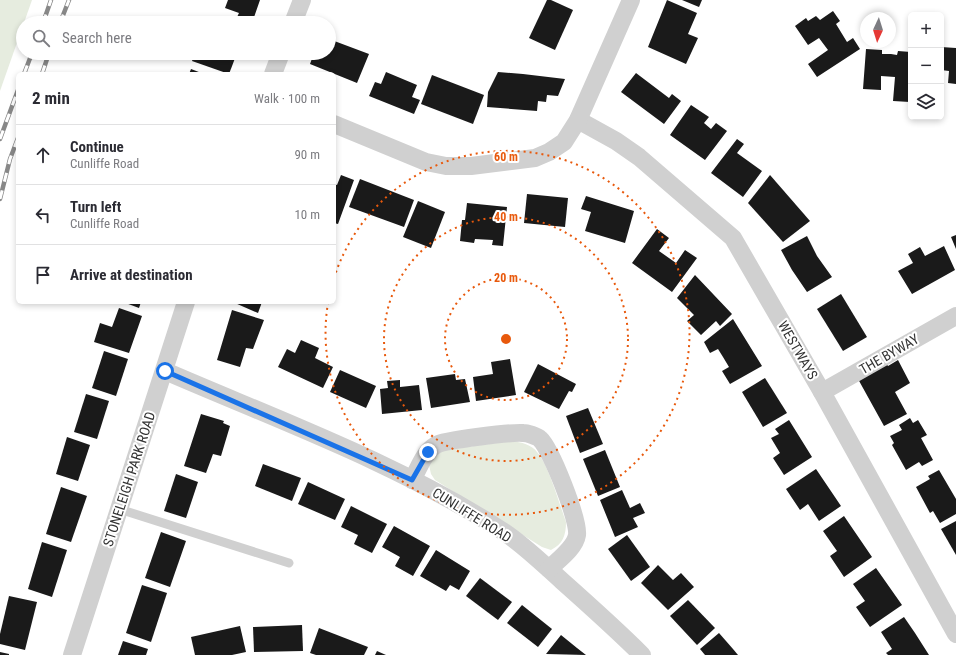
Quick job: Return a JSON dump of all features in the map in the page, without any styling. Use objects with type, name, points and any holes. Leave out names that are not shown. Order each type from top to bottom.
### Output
[{"type":"street","points":[[296,16],[302,0]]},
{"type":"street","points":[[336,125],[426,162],[446,166],[471,166],[535,158],[549,152],[564,142],[578,120],[631,0]]},
{"type":"street","name":"WESTWAYS","points":[[578,120],[616,141],[633,153],[733,238],[822,392],[956,634]]},
{"type":"street","name":"STONELEIGH PARK ROAD","points":[[72,655],[185,304]]},
{"type":"street","name":"THE BYWAY","points":[[822,392],[956,316]]},
{"type":"street","name":"CUNLIFFE ROAD","points":[[165,371],[412,480],[503,531],[549,569],[642,655]]},
{"type":"street","points":[[412,480],[428,452],[436,445],[452,440],[523,433],[540,438],[548,450],[569,500],[576,524],[577,535],[572,546],[549,569]]},
{"type":"lane","points":[[119,509],[289,563]]},
{"type":"shaded area","points":[[0,0],[32,0],[26,16],[16,16],[16,46],[0,91]]},
{"type":"shaded area","points":[[512,441],[526,444],[535,450],[546,466],[553,485],[566,522],[566,527],[563,539],[555,548],[551,550],[542,547],[435,480],[431,474],[429,465],[433,458],[444,450]]},
{"type":"building","points":[[228,0],[260,0],[254,16],[238,16],[239,13],[225,8]]},
{"type":"building","points":[[547,0],[551,0],[573,10],[555,50],[529,38]]},
{"type":"building","points":[[667,0],[697,13],[688,34],[698,38],[686,64],[648,47]]},
{"type":"building","points":[[682,0],[702,0],[699,7]]},
{"type":"building","points":[[833,11],[840,21],[836,24],[847,42],[853,38],[860,49],[817,77],[808,64],[828,50],[819,38],[808,45],[795,26],[806,18],[808,21],[816,16],[820,20]]},
{"type":"building","points":[[336,42],[369,54],[357,83],[336,75],[336,72],[330,72],[310,64],[311,60],[336,60]]},
{"type":"building","points":[[944,47],[956,48],[956,84],[948,83],[949,71],[944,70]]},
{"type":"building","points":[[866,49],[882,50],[882,54],[897,55],[898,51],[908,52],[908,102],[893,101],[895,77],[881,76],[881,90],[863,89]]},
{"type":"building","points":[[234,60],[230,72],[223,72],[192,61]]},
{"type":"building","points":[[191,69],[199,72],[190,72]]},
{"type":"building","points":[[386,72],[417,85],[412,97],[420,100],[414,114],[369,96],[375,82],[381,84]]},
{"type":"building","points":[[498,72],[565,79],[558,96],[547,95],[546,102],[538,101],[537,111],[487,107],[488,92]]},
{"type":"building","points":[[636,73],[669,98],[672,94],[681,101],[664,124],[621,92]]},
{"type":"building","points":[[432,75],[484,95],[473,124],[421,104]]},
{"type":"building","points":[[691,105],[709,117],[704,123],[711,129],[716,123],[727,131],[705,160],[670,135]]},
{"type":"building","points":[[737,139],[744,144],[737,153],[762,171],[743,197],[711,173]]},
{"type":"building","points":[[341,175],[354,180],[338,224],[336,224],[337,185]]},
{"type":"building","points":[[770,175],[810,221],[783,242],[748,203]]},
{"type":"building","points":[[360,179],[414,200],[404,227],[349,207]]},
{"type":"building","points":[[527,194],[568,198],[565,227],[524,223]]},
{"type":"building","points":[[586,196],[634,211],[625,243],[585,231],[591,212],[581,209]]},
{"type":"building","points":[[418,201],[445,212],[431,248],[403,237]]},
{"type":"building","points":[[467,203],[507,207],[503,246],[492,245],[493,240],[475,239],[474,243],[460,241],[462,220],[465,220]]},
{"type":"building","points":[[657,229],[669,238],[659,251],[676,263],[685,250],[697,258],[672,292],[632,263]]},
{"type":"building","points":[[956,235],[956,249],[951,237]]},
{"type":"building","points":[[807,236],[817,256],[832,277],[807,292],[781,250]]},
{"type":"building","points":[[944,246],[955,270],[912,294],[898,271],[913,263],[908,254],[920,247],[925,256]]},
{"type":"building","points":[[695,275],[732,314],[720,326],[716,321],[701,335],[687,321],[694,315],[677,298]]},
{"type":"building","points":[[841,294],[867,337],[843,351],[817,309]]},
{"type":"building","points":[[128,304],[140,304],[139,308]]},
{"type":"building","points":[[237,304],[261,304],[258,313]]},
{"type":"building","points":[[119,308],[142,316],[129,353],[94,342],[100,323],[112,327]]},
{"type":"building","points":[[232,310],[264,320],[253,349],[246,348],[240,367],[217,360]]},
{"type":"building","points":[[733,319],[762,366],[730,384],[722,371],[729,367],[723,357],[718,349],[710,353],[704,342]]},
{"type":"building","points":[[301,340],[319,348],[315,358],[333,367],[323,388],[278,367],[287,349],[295,353]]},
{"type":"building","points":[[104,351],[128,359],[116,396],[92,388]]},
{"type":"building","points":[[510,359],[516,395],[476,401],[473,377],[493,374],[491,362]]},
{"type":"building","points":[[898,360],[910,383],[895,392],[907,414],[884,426],[858,379],[886,363],[888,366]]},
{"type":"building","points":[[538,364],[576,384],[572,392],[569,391],[559,409],[524,392]]},
{"type":"building","points":[[340,370],[376,386],[366,408],[330,392]]},
{"type":"building","points":[[455,374],[456,380],[465,379],[470,402],[431,408],[426,378]]},
{"type":"building","points":[[765,378],[787,413],[763,427],[742,392]]},
{"type":"building","points":[[400,380],[400,387],[419,385],[422,410],[382,414],[380,389],[388,388],[387,381]]},
{"type":"building","points":[[86,394],[109,401],[97,439],[74,432]]},
{"type":"building","points":[[588,408],[603,444],[580,453],[566,416]]},
{"type":"building","points":[[201,414],[224,421],[223,423],[230,426],[221,456],[213,454],[206,473],[184,466]]},
{"type":"building","points":[[910,418],[913,423],[918,420],[927,435],[921,438],[933,460],[922,466],[919,462],[906,470],[892,445],[894,443],[890,436],[902,430],[899,425]]},
{"type":"building","points":[[789,420],[812,457],[784,475],[773,458],[780,453],[771,438],[779,434],[775,429]]},
{"type":"building","points":[[67,437],[90,445],[78,481],[56,474]]},
{"type":"building","points":[[605,450],[620,487],[598,496],[583,459]]},
{"type":"building","points":[[263,464],[301,478],[292,501],[255,486]]},
{"type":"building","points":[[816,469],[841,506],[819,521],[808,504],[800,510],[786,489]]},
{"type":"building","points":[[939,470],[956,499],[956,514],[940,523],[933,511],[930,513],[916,487],[930,479],[928,476]]},
{"type":"building","points":[[176,474],[198,482],[186,518],[164,511]]},
{"type":"building","points":[[308,482],[345,499],[335,520],[298,504]]},
{"type":"building","points":[[61,487],[87,496],[71,542],[46,534]]},
{"type":"building","points":[[622,490],[630,508],[640,503],[645,513],[633,518],[638,527],[615,537],[600,500]]},
{"type":"building","points":[[351,506],[387,524],[372,553],[354,544],[358,535],[341,527]]},
{"type":"building","points":[[844,516],[872,557],[844,577],[830,556],[837,551],[823,531]]},
{"type":"building","points":[[956,521],[956,555],[941,529]]},
{"type":"building","points":[[394,526],[430,546],[413,576],[395,566],[400,557],[382,547]]},
{"type":"building","points":[[161,532],[186,541],[170,587],[145,578]]},
{"type":"building","points":[[627,535],[650,567],[631,581],[608,549]]},
{"type":"building","points":[[42,542],[67,550],[52,597],[28,589]]},
{"type":"building","points":[[436,550],[470,571],[459,590],[450,585],[446,591],[420,576]]},
{"type":"building","points":[[658,565],[673,580],[681,573],[694,587],[668,610],[641,583]]},
{"type":"building","points":[[876,568],[902,605],[870,627],[856,607],[865,601],[853,584]]},
{"type":"building","points":[[480,578],[512,602],[498,620],[466,596]]},
{"type":"building","points":[[142,585],[167,593],[151,642],[126,633]]},
{"type":"building","points":[[9,596],[37,602],[25,650],[0,644],[0,634]]},
{"type":"building","points":[[688,600],[715,628],[697,645],[670,616]]},
{"type":"building","points":[[522,605],[552,629],[538,647],[507,623]]},
{"type":"building","points":[[904,617],[929,655],[888,655],[886,653],[892,649],[881,632]]},
{"type":"building","points":[[302,625],[303,651],[254,652],[253,627]]},
{"type":"building","points":[[240,626],[246,652],[232,655],[195,655],[191,637]]},
{"type":"building","points":[[319,628],[368,647],[364,655],[316,655],[310,653]]},
{"type":"building","points":[[719,633],[738,655],[705,655],[700,649]]},
{"type":"building","points":[[561,635],[577,648],[586,655],[546,654]]},
{"type":"building","points":[[123,641],[148,649],[146,655],[118,655]]},
{"type":"building","points":[[377,651],[386,655],[375,655]]},
{"type":"building","points":[[0,652],[9,654],[9,655],[0,655]]},
{"type":"railway","points":[[45,16],[51,0]]},
{"type":"railway","points":[[63,16],[69,0]]},
{"type":"railway","points":[[25,72],[29,60]]},
{"type":"railway","points":[[43,72],[47,60]]},
{"type":"railway","points":[[0,139],[16,95]]},
{"type":"railway","points":[[0,199],[10,159],[16,143]]},
{"type":"route","points":[[165,371],[350,450],[412,480],[428,452]]}]
